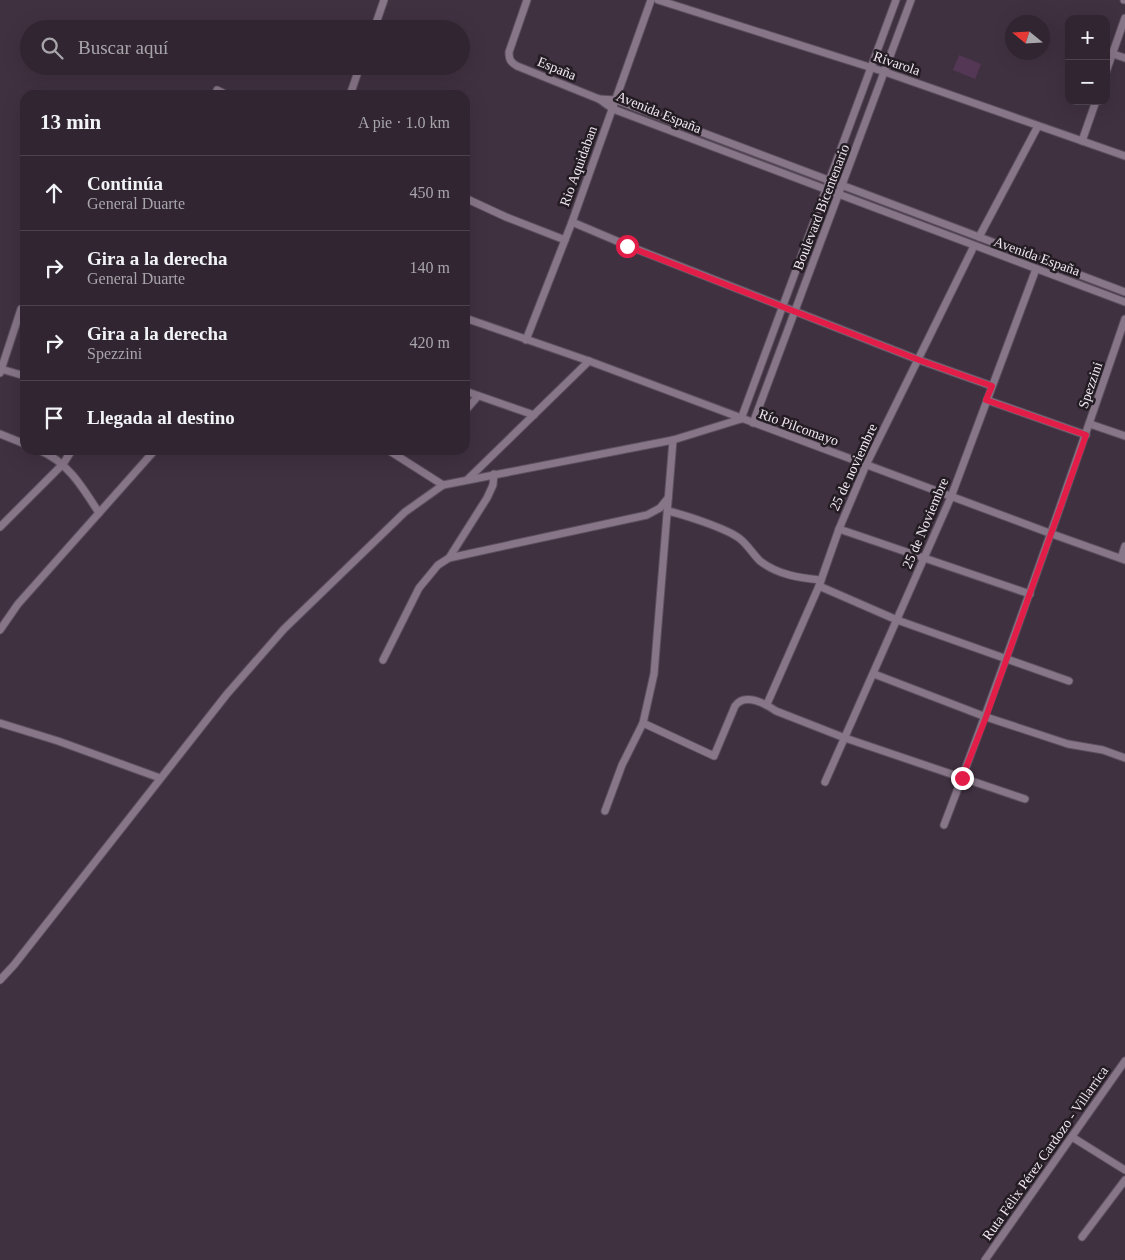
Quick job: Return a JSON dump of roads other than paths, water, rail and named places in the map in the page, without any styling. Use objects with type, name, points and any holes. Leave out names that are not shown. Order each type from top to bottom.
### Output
[{"type":"street","points":[[377,20],[384,0]]},
{"type":"street","name":"España","points":[[527,0],[509,58],[511,63],[598,99]]},
{"type":"street","name":"Rio Aquidaban","points":[[526,340],[572,222],[651,0]]},
{"type":"street","name":"Rivarola","points":[[658,0],[885,72],[1125,156]]},
{"type":"street","name":"Boulevard Bicentenario","points":[[741,419],[896,0]]},
{"type":"street","name":"Boulevard Bicentenario","points":[[753,423],[911,0]]},
{"type":"street","points":[[1110,62],[1125,18]]},
{"type":"street","points":[[1113,54],[1125,58]]},
{"type":"street","points":[[352,90],[357,75]]},
{"type":"street","name":"Avenida España","points":[[598,99],[616,100],[1125,292]]},
{"type":"street","name":"Avenida España","points":[[598,99],[612,109],[1125,302]]},
{"type":"street","points":[[1082,141],[1095,105]]},
{"type":"street","points":[[978,237],[1038,126]]},
{"type":"street","points":[[470,200],[506,218],[565,240]]},
{"type":"street","points":[[572,222],[627,246],[919,360],[992,386]]},
{"type":"street","name":"25 de noviembre","points":[[767,704],[820,583],[839,529],[866,466],[974,246]]},
{"type":"street","name":"25 de Noviembre","points":[[825,782],[951,497],[1036,269]]},
{"type":"street","points":[[20,312],[1,371],[20,375]]},
{"type":"street","name":"Río Pilcomayo","points":[[470,320],[589,361],[866,466],[1123,559]]},
{"type":"street","name":"Spezzini","points":[[944,825],[986,717],[1052,534],[1125,320]]},
{"type":"street","points":[[468,480],[589,361]]},
{"type":"street","points":[[470,393],[534,415]]},
{"type":"street","points":[[470,405],[478,396]]},
{"type":"street","points":[[986,400],[1086,435]]},
{"type":"street","points":[[0,980],[14,965],[227,694],[284,629],[404,512],[443,485],[673,440],[741,419]]},
{"type":"street","points":[[1090,424],[1125,436]]},
{"type":"street","points":[[0,434],[20,442]]},
{"type":"street","points":[[605,811],[622,765],[643,722],[654,674],[673,440]]},
{"type":"street","points":[[48,455],[63,464],[80,483],[99,513]]},
{"type":"street","points":[[0,527],[63,464],[69,455]]},
{"type":"street","points":[[0,630],[18,604],[151,455]]},
{"type":"street","points":[[396,455],[443,485]]},
{"type":"street","points":[[449,558],[487,498],[493,485],[494,474]]},
{"type":"street","points":[[383,660],[419,588],[438,565],[449,558],[647,515],[660,508],[668,498]]},
{"type":"street","points":[[668,511],[707,523],[739,538],[760,560],[771,568],[793,577],[820,583],[897,620],[1069,681]]},
{"type":"street","points":[[839,529],[1030,594]]},
{"type":"street","points":[[1123,559],[1125,546]]},
{"type":"street","points":[[874,674],[986,717],[1068,744],[1103,750],[1125,758]]},
{"type":"street","points":[[643,722],[714,756],[729,719],[738,703],[752,700],[767,704],[776,711],[845,738],[1025,799]]},
{"type":"street","points":[[0,723],[58,741],[160,778]]},
{"type":"street","name":"Ruta Félix Pérez Cardozo - Villarrica","points":[[985,1260],[1125,1061]]},
{"type":"street","points":[[1072,1137],[1125,1170]]},
{"type":"street","points":[[1082,1237],[1125,1180]]}]
